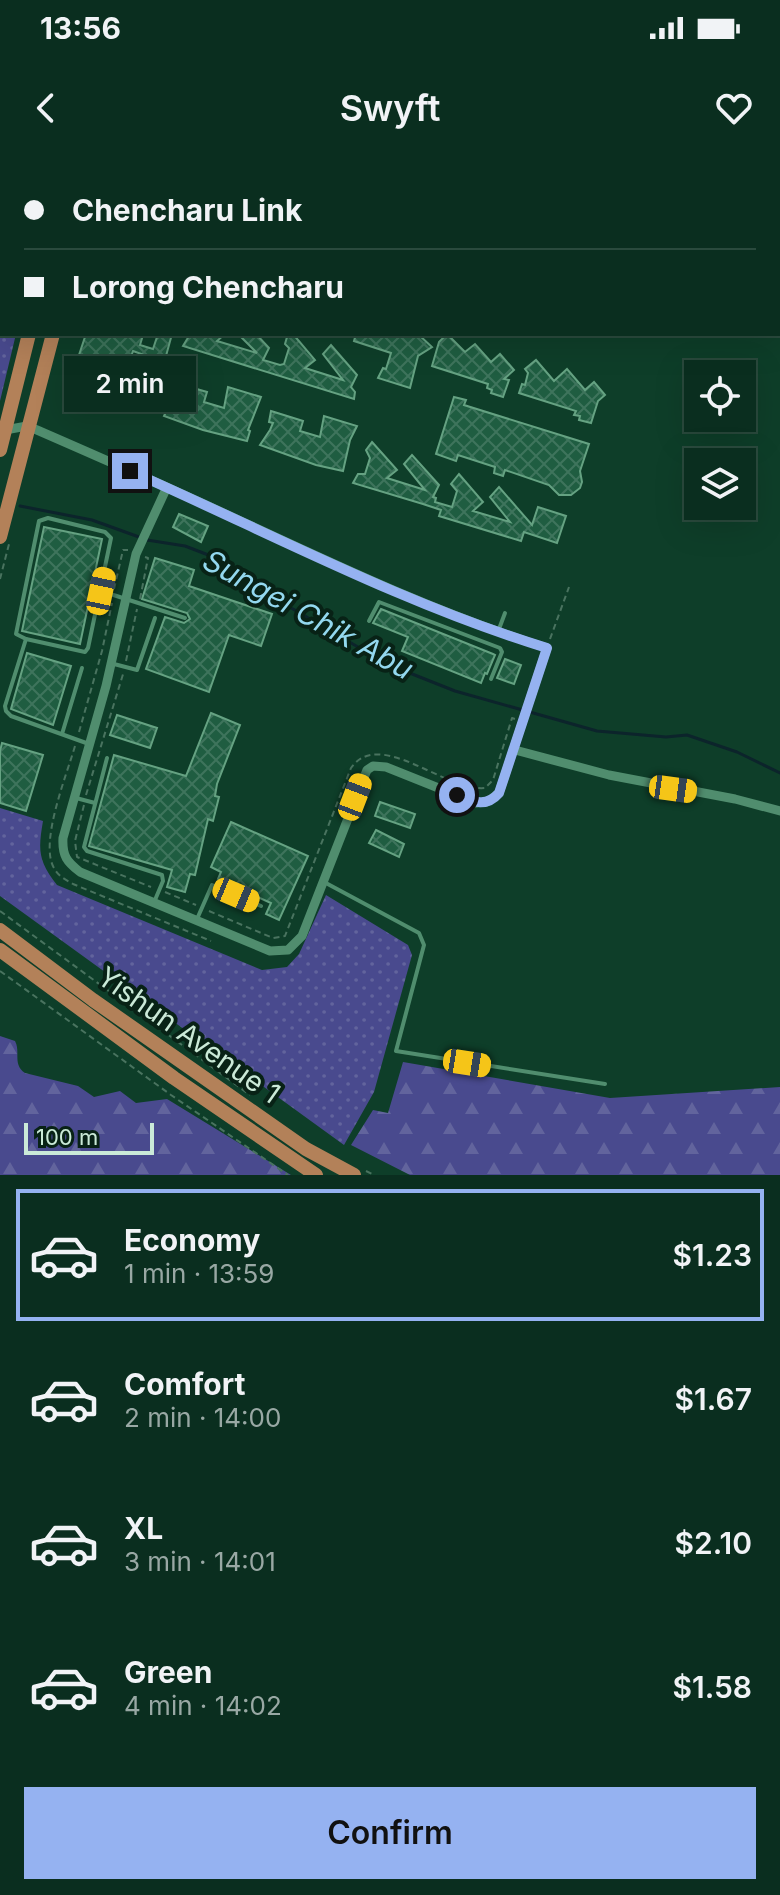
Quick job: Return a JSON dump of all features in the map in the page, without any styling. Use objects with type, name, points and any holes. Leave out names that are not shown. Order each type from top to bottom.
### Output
[{"type":"main road","points":[[0,450],[28,336]]},
{"type":"main road","points":[[0,537],[52,336]]},
{"type":"main road","name":"Yishun Avenue 1","points":[[0,930],[93,1000],[306,1149],[358,1172]]},
{"type":"main road","name":"Yishun Avenue 1","points":[[0,950],[163,1070],[316,1175]]},
{"type":"street","points":[[5,430],[27,426],[167,487],[338,566],[493,630],[547,648],[531,698],[520,719],[515,750],[494,799],[482,803],[386,767],[373,766],[367,770],[302,936],[288,950],[270,951],[80,872],[64,856],[63,838],[111,663],[137,551],[167,487]]},
{"type":"street","points":[[515,750],[609,775],[735,799],[780,811]]},
{"type":"lane","points":[[48,518],[110,535],[111,543],[87,651],[26,639],[17,636],[16,632],[41,519],[48,518]]},
{"type":"lane","points":[[101,591],[185,618]]},
{"type":"lane","points":[[369,621],[379,602],[502,649],[491,679]]},
{"type":"lane","points":[[483,642],[505,613]]},
{"type":"lane","points":[[111,663],[137,670],[155,618]]},
{"type":"lane","points":[[26,639],[6,711],[11,716],[90,744]]},
{"type":"lane","points":[[62,734],[82,668]]},
{"type":"lane","points":[[107,758],[86,849],[162,875],[154,903]]},
{"type":"lane","points":[[74,797],[95,804]]},
{"type":"lane","points":[[322,881],[422,937],[424,945],[396,1051],[605,1084]]},
{"type":"lane","points":[[197,919],[212,885],[261,906]]},
{"type":"path","points":[[137,551],[148,558],[122,679],[75,841],[77,857],[273,938],[280,938],[288,932],[351,768],[357,760],[364,755],[382,752],[439,776],[474,788],[485,788],[493,780],[512,718],[520,719]]},
{"type":"path","points":[[547,648],[569,587]]},
{"type":"path","points":[[0,911],[256,1099]]},
{"type":"path","points":[[0,971],[288,1175]]},
{"type":"path","points":[[358,1172],[374,1175]]},
{"type":"green space","points":[[0,336],[16,336],[0,401]]},
{"type":"green space","points":[[0,808],[43,821],[41,855],[57,885],[262,970],[287,967],[299,954],[326,895],[408,945],[412,955],[374,1092],[344,1145],[0,896]]},
{"type":"green space","points":[[0,1036],[15,1041],[19,1066],[25,1073],[78,1086],[94,1097],[120,1091],[136,1103],[167,1099],[291,1175],[0,1175]]},
{"type":"green space","points":[[403,1062],[610,1098],[780,1087],[780,1175],[410,1175],[351,1145],[373,1110],[388,1113]]},
{"type":"building","points":[[85,336],[143,336],[140,345],[153,349],[157,336],[171,336],[152,407],[89,387],[74,370]],"holes":[[[133,351],[147,356],[140,379],[125,374]]]},
{"type":"building","points":[[189,336],[223,336],[217,341],[257,353],[242,338],[258,336],[269,348],[263,360],[280,365],[284,364],[289,348],[285,344],[286,336],[295,336],[315,360],[305,368],[343,380],[323,354],[331,345],[357,375],[351,387],[355,392],[354,399],[183,346]]},
{"type":"building","points":[[355,336],[420,336],[432,347],[418,356],[410,388],[378,378],[383,368],[386,369],[391,353],[354,341]]},
{"type":"building","points":[[449,336],[465,352],[475,344],[491,362],[500,354],[514,370],[504,379],[509,380],[503,397],[491,393],[488,384],[432,366],[439,342]]},
{"type":"building","points":[[536,360],[554,381],[567,369],[585,390],[594,382],[605,395],[598,401],[591,423],[579,420],[580,416],[574,415],[576,411],[519,393],[528,373],[525,369]]},
{"type":"building","points":[[176,383],[207,392],[204,402],[224,408],[228,387],[261,397],[247,441],[164,416],[169,406],[172,407],[177,393],[173,392]]},
{"type":"building","points":[[454,397],[466,400],[464,405],[589,444],[580,471],[580,488],[571,495],[559,495],[549,485],[505,470],[503,476],[494,473],[495,467],[458,455],[456,461],[436,454]]},
{"type":"building","points":[[271,411],[303,421],[300,431],[320,437],[324,416],[357,426],[350,440],[343,471],[260,445],[273,423],[269,422]]},
{"type":"building","points":[[372,442],[397,470],[387,478],[425,490],[404,464],[412,455],[439,485],[433,497],[436,498],[435,502],[452,507],[457,491],[451,484],[459,474],[483,502],[473,511],[510,522],[490,497],[499,487],[532,525],[538,507],[566,516],[557,543],[524,532],[521,541],[439,516],[441,510],[353,483],[358,474],[365,474],[370,458],[366,450]]},
{"type":"building","points":[[179,514],[208,526],[201,542],[173,527]]},
{"type":"building","points":[[44,527],[102,539],[80,644],[22,631]]},
{"type":"building","points":[[155,558],[194,570],[189,586],[272,614],[261,646],[229,635],[209,692],[146,669],[165,617],[184,623],[190,619],[187,613],[142,599]]},
{"type":"building","points":[[381,609],[495,655],[481,683],[402,651],[408,637],[373,623]]},
{"type":"building","points":[[27,653],[71,666],[53,725],[11,709]]},
{"type":"building","points":[[505,659],[521,665],[514,684],[497,678]]},
{"type":"building","points":[[211,713],[240,725],[217,784],[215,796],[219,797],[213,821],[208,819],[195,875],[190,874],[185,892],[167,887],[172,870],[89,846],[114,755],[186,776]]},
{"type":"building","points":[[117,715],[157,728],[150,748],[110,735]]},
{"type":"building","points":[[2,743],[43,755],[26,811],[0,803]]},
{"type":"building","points":[[380,802],[415,814],[410,828],[375,816]]},
{"type":"building","points":[[231,822],[308,856],[279,920],[266,914],[271,903],[218,879],[221,872],[211,867]]},
{"type":"building","points":[[376,830],[404,844],[399,857],[369,843]]},
{"type":"waterway","name":"Sungei Chik Abu","points":[[20,506],[92,520],[139,537]]},
{"type":"waterway","name":"Sungei Chik Abu","points":[[147,540],[185,546],[211,556],[259,593],[293,609],[387,664],[455,691],[597,731],[666,737],[687,735],[737,752],[780,773]]},
{"type":"route","points":[[130,471],[338,566],[489,628],[547,648],[499,793],[494,799],[482,803],[457,795]]}]
